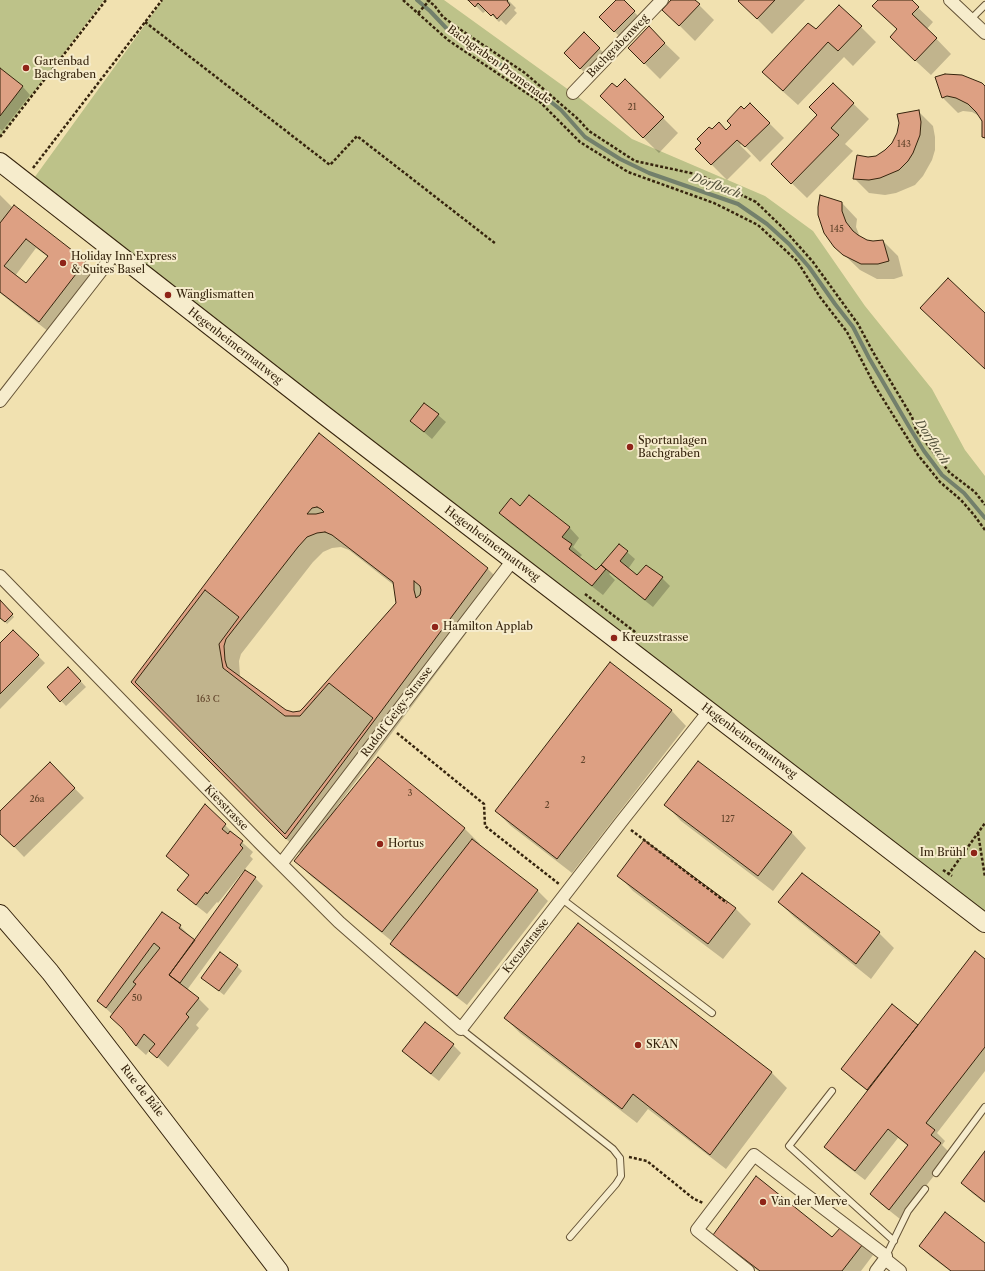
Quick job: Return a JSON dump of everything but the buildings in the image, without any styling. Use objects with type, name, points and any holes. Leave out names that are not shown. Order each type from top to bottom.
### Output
[{"type":"street","name":"Bachgrabenweg","points":[[573,93],[662,0]]},
{"type":"street","points":[[950,0],[985,33]]},
{"type":"street","name":"Hegenheimermattweg","points":[[0,162],[324,415],[985,923]]},
{"type":"street","points":[[0,401],[115,253]]},
{"type":"street","name":"Rudolf Geigy-Strasse","points":[[281,864],[513,560]]},
{"type":"street","name":"Kiesstrasse","points":[[0,576],[339,922],[461,1029]]},
{"type":"street","name":"Kreuzstrasse","points":[[461,1029],[709,710]]},
{"type":"street","name":"Rue de Bâle","points":[[0,914],[50,972],[279,1271]]},
{"type":"street","points":[[748,1271],[696,1230],[754,1155],[886,1258],[900,1271]]},
{"type":"street","points":[[876,1271],[886,1258]]},
{"type":"lane","points":[[971,19],[985,5]]},
{"type":"lane","points":[[565,895],[712,1013]]},
{"type":"lane","points":[[461,1029],[613,1149],[618,1156],[621,1176],[616,1184],[570,1237]]},
{"type":"lane","points":[[832,1091],[789,1146],[894,1241]]},
{"type":"lane","points":[[936,1173],[985,1107]]},
{"type":"lane","points":[[886,1258],[908,1211],[924,1189]]},
{"type":"path","points":[[0,137],[106,0]]},
{"type":"path","points":[[23,181],[162,0]]},
{"type":"path","name":"Bachgraben Promenade","points":[[403,0],[448,40],[540,102],[580,142],[628,172],[714,203],[758,225],[797,261],[820,297],[847,332],[875,386],[918,455],[940,482],[961,500],[985,530]]},
{"type":"path","points":[[418,13],[428,1]]},
{"type":"path","name":"Bachgraben Promenade","points":[[428,1],[458,28],[525,73],[578,119],[589,131],[635,161],[700,175],[756,202],[782,227],[813,262],[858,324],[912,417],[916,430],[950,473],[975,492],[985,505]]},
{"type":"path","points":[[145,22],[330,165],[357,136],[496,244]]},
{"type":"path","points":[[387,725],[484,804],[485,826],[565,895]]},
{"type":"path","points":[[621,822],[727,903]]},
{"type":"path","points":[[939,887],[985,823]]},
{"type":"path","points":[[978,833],[985,877]]},
{"type":"path","points":[[618,1156],[647,1161],[694,1199],[704,1203],[717,1203]]},
{"type":"green space","name":"Gartenbad Bachgraben","points":[[0,0],[104,0],[0,137]]},
{"type":"green space","name":"Sportanlagen Bachgraben","points":[[163,0],[444,0],[573,93],[632,139],[765,196],[813,231],[865,306],[932,389],[965,450],[985,476],[985,923],[29,185]]},
{"type":"waterway","name":"Dorfbach","points":[[417,0],[448,30],[531,86],[561,110],[585,137],[620,159],[649,173],[738,204],[767,224],[789,244],[809,267],[853,327],[869,358],[924,451],[942,475],[964,493],[985,518]]},
{"type":"place","name":"Gartenbad Bachgraben","points":[[26,68]]},
{"type":"place","name":"Holiday Inn Express & Suites Basel","points":[[63,263]]},
{"type":"place","name":"Wänglismatten","points":[[168,295]]},
{"type":"place","name":"Sportanlagen Bachgraben","points":[[630,447]]},
{"type":"place","name":"Hamilton Applab","points":[[435,627]]},
{"type":"place","name":"Kreuzstrasse","points":[[614,638]]},
{"type":"place","name":"Hortus","points":[[380,844]]},
{"type":"place","name":"Im Brühl","points":[[974,853]]},
{"type":"place","name":"SKAN","points":[[638,1045]]},
{"type":"place","name":"Van der Merve","points":[[763,1202]]}]
